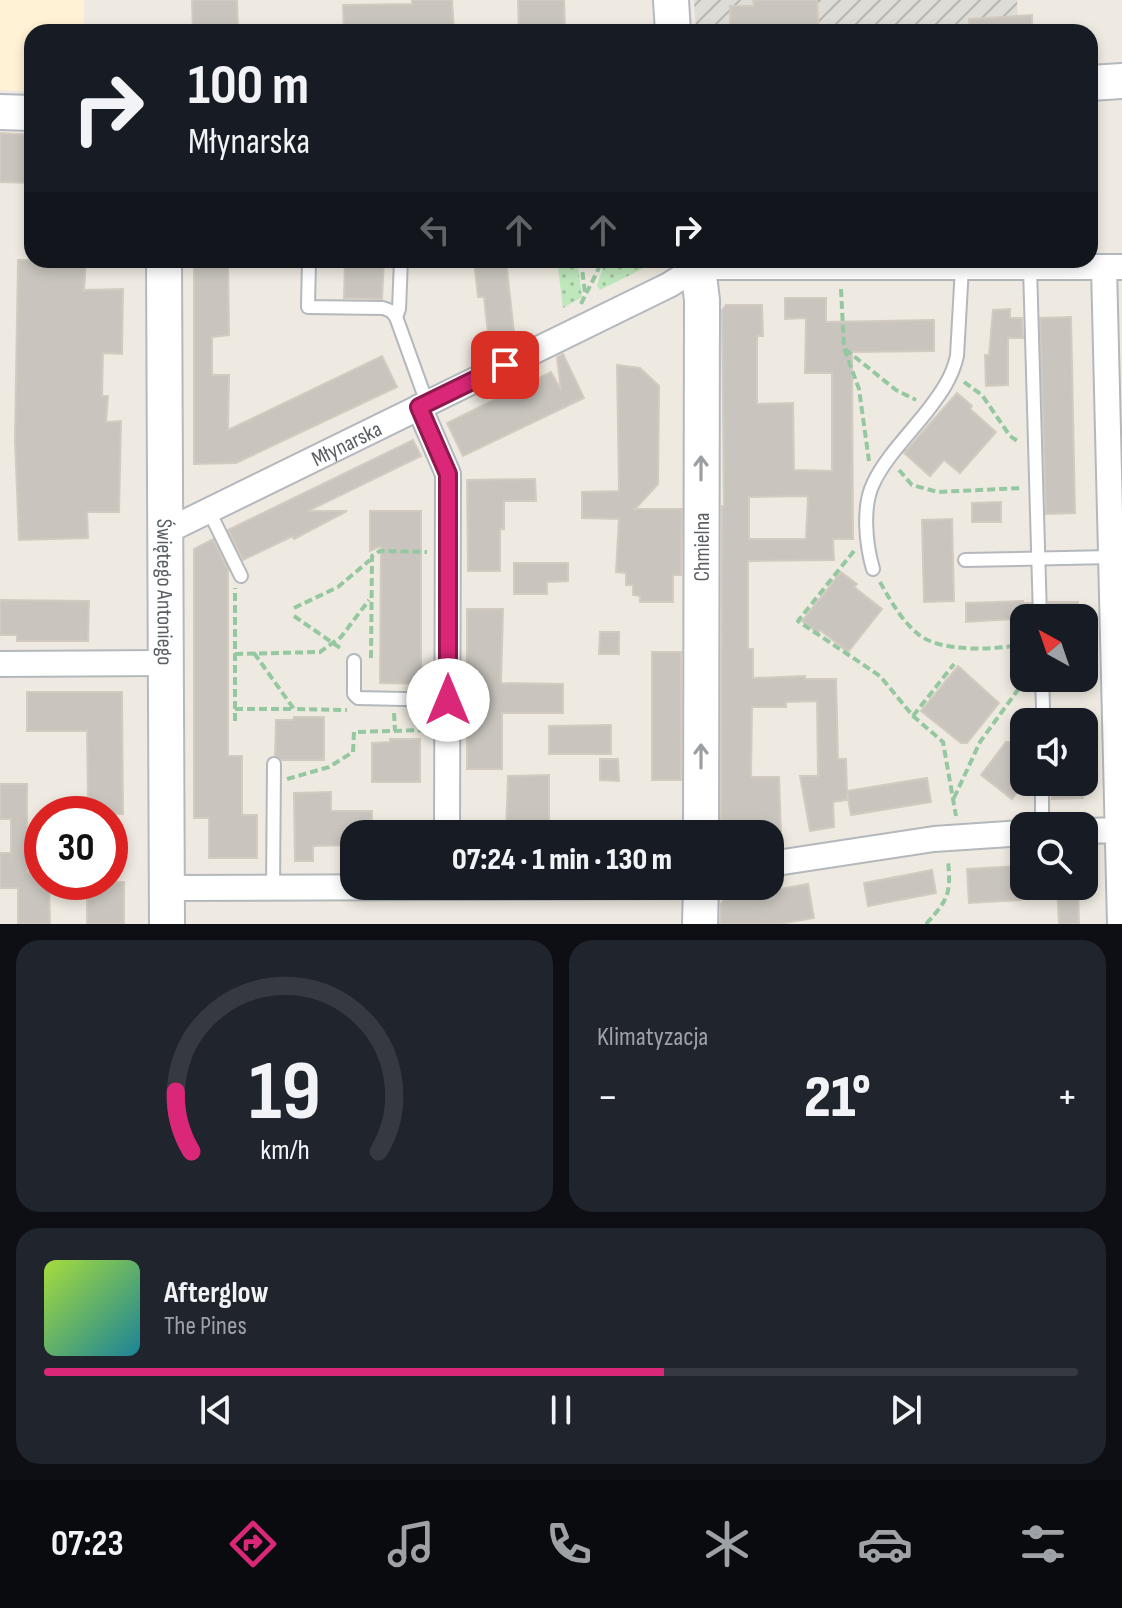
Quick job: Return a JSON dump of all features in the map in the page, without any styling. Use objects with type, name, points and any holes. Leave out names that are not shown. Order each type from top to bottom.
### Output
[{"type":"street","points":[[671,0],[672,24]]},
{"type":"street","points":[[1098,82],[1122,81]]},
{"type":"street","points":[[0,112],[24,113]]},
{"type":"street","points":[[1113,267],[1115,461],[1111,557],[1120,924]]},
{"type":"street","name":"Świętego Antoniego","points":[[164,268],[167,924]]},
{"type":"street","name":"Młynarska","points":[[165,532],[669,285],[691,268]]},
{"type":"street","name":"Chmielna","points":[[698,268],[702,300],[701,820]]},
{"type":"street","points":[[423,405],[448,474],[447,820]]},
{"type":"street","points":[[0,664],[166,663]]},
{"type":"street","points":[[1098,831],[1120,830]]},
{"type":"street","points":[[784,862],[952,832],[1010,833]]},
{"type":"street","points":[[166,888],[340,888]]},
{"type":"street","points":[[700,924],[701,900]]},
{"type":"lane","points":[[309,268],[308,307],[383,308],[391,311],[396,317],[423,405]]},
{"type":"lane","points":[[396,317],[401,268]]},
{"type":"lane","points":[[873,569],[869,557],[868,496],[889,460],[952,373],[957,356],[962,268]]},
{"type":"lane","points":[[1030,268],[1040,604]]},
{"type":"lane","points":[[209,511],[238,570]]},
{"type":"lane","points":[[965,560],[1111,557]]},
{"type":"lane","points":[[350,656],[354,694],[358,698],[448,700]]},
{"type":"lane","points":[[1042,692],[1043,707]]},
{"type":"lane","points":[[273,888],[274,764]]},
{"type":"path","points":[[582,268],[584,300]]},
{"type":"path","points":[[585,293],[594,284],[599,268]]},
{"type":"path","points":[[840,268],[844,348],[859,389],[872,486]]},
{"type":"path","points":[[844,348],[896,390],[930,407]]},
{"type":"path","points":[[952,373],[982,395],[1010,436],[1035,449]]},
{"type":"path","points":[[889,460],[912,485],[923,490],[1036,487]]},
{"type":"path","points":[[868,534],[798,621],[880,676],[913,716],[943,742],[953,801],[950,886],[942,907],[926,924]]},
{"type":"path","points":[[294,608],[338,587],[380,551],[433,552]]},
{"type":"path","points":[[370,560],[370,699]]},
{"type":"path","points":[[873,569],[891,601],[919,635],[959,647],[1010,647]]},
{"type":"path","points":[[235,721],[238,570]]},
{"type":"path","points":[[235,654],[320,652],[334,643],[370,598]]},
{"type":"path","points":[[294,616],[350,656]]},
{"type":"path","points":[[254,653],[294,709]]},
{"type":"path","points":[[913,716],[954,664]]},
{"type":"path","points":[[953,801],[980,742],[1017,692]]},
{"type":"path","points":[[235,709],[351,710]]},
{"type":"path","points":[[395,731],[394,711],[406,711]]},
{"type":"path","points":[[273,782],[329,767],[353,752],[354,732],[427,729]]},
{"type":"shaded area","points":[[0,0],[84,0],[84,24],[24,24],[24,92],[0,90]]},
{"type":"shaded area","points":[[694,0],[1017,0],[1018,24],[696,24]]},
{"type":"green space","points":[[558,268],[578,268],[582,297],[563,308]]},
{"type":"green space","points":[[603,268],[644,268],[600,290],[597,286]]},
{"type":"building","points":[[192,0],[237,0],[238,24],[193,24]]},
{"type":"building","points":[[412,0],[452,0],[454,24],[344,24],[343,5],[412,4]]},
{"type":"building","points":[[518,0],[564,0],[565,24],[519,24]]},
{"type":"building","points":[[753,0],[817,0],[818,24],[730,24],[730,6],[754,6]]},
{"type":"building","points":[[1032,15],[1032,24],[969,24],[969,19]]},
{"type":"building","points":[[0,133],[24,134],[24,183],[0,182]]},
{"type":"building","points":[[18,260],[24,260],[24,268],[85,268],[84,290],[123,289],[122,354],[103,353],[102,396],[108,396],[106,422],[121,421],[119,512],[87,512],[88,538],[19,540],[15,440]]},
{"type":"building","points":[[194,268],[228,268],[229,335],[212,337],[212,375],[229,375],[228,430],[382,356],[397,387],[236,463],[194,464]]},
{"type":"building","points":[[345,268],[384,268],[382,299],[344,298]]},
{"type":"building","points":[[475,268],[507,268],[514,332],[489,343],[484,297],[478,297]]},
{"type":"building","points":[[785,298],[826,298],[826,322],[934,320],[934,351],[852,352],[853,539],[833,539],[834,560],[748,561],[748,649],[753,649],[753,678],[805,676],[805,679],[836,679],[838,759],[846,759],[847,791],[927,778],[931,802],[851,815],[847,793],[847,800],[833,802],[834,827],[810,831],[800,776],[818,776],[817,701],[786,702],[786,707],[752,707],[751,777],[779,777],[781,820],[721,820],[722,310],[726,305],[762,305],[763,336],[757,336],[757,404],[793,403],[794,470],[832,471],[832,373],[805,373],[806,318],[785,319]],"holes":[[[808,496],[806,539],[749,539],[749,497]]]},
{"type":"building","points":[[1010,309],[1010,318],[1022,318],[1023,338],[1008,338],[1008,385],[986,386],[985,355],[989,355],[993,310]]},
{"type":"building","points":[[1071,317],[1075,513],[1046,514],[1040,318]]},
{"type":"building","points":[[563,354],[584,398],[463,456],[447,423],[551,372],[561,390],[557,357]]},
{"type":"building","points":[[617,365],[640,368],[659,386],[658,484],[635,509],[682,509],[681,575],[673,575],[673,602],[640,602],[640,596],[633,595],[633,585],[626,585],[626,573],[616,572],[619,519],[582,518],[582,492],[619,491]]},
{"type":"building","points":[[957,393],[996,432],[960,473],[944,460],[930,476],[904,453]]},
{"type":"building","points":[[413,440],[421,456],[308,511],[347,511],[294,539],[293,536],[243,560],[228,530]]},
{"type":"building","points":[[535,479],[536,501],[504,501],[500,571],[468,571],[467,480]]},
{"type":"building","points":[[1001,502],[1001,522],[972,522],[972,503]]},
{"type":"building","points":[[370,511],[421,511],[421,684],[380,683],[381,546],[370,551]]},
{"type":"building","points":[[952,519],[954,601],[924,602],[922,520]]},
{"type":"building","points":[[213,539],[228,569],[228,756],[242,756],[242,815],[257,815],[257,858],[209,858],[209,818],[194,818],[194,549]]},
{"type":"building","points":[[514,563],[568,563],[568,581],[547,582],[547,594],[514,594]]},
{"type":"building","points":[[841,572],[857,584],[854,587],[882,609],[848,652],[820,630],[818,633],[802,621]]},
{"type":"building","points":[[0,600],[89,601],[88,641],[17,641],[17,635],[0,635]]},
{"type":"building","points":[[1023,601],[1031,604],[1010,604],[1010,619],[966,622],[966,603]]},
{"type":"building","points":[[1049,602],[1078,602],[1078,604]]},
{"type":"building","points":[[467,609],[503,609],[501,683],[563,684],[563,713],[502,713],[502,769],[467,769]]},
{"type":"building","points":[[600,632],[619,632],[619,654],[599,654]]},
{"type":"building","points":[[652,652],[681,652],[681,780],[652,780]]},
{"type":"building","points":[[958,666],[999,703],[967,743],[961,743],[921,711]]},
{"type":"building","points":[[27,692],[122,692],[123,796],[88,796],[87,731],[27,731]]},
{"type":"building","points":[[294,717],[324,717],[324,760],[282,760],[275,755],[276,720],[293,720]]},
{"type":"building","points":[[611,725],[611,754],[549,754],[549,726]]},
{"type":"building","points":[[390,739],[420,739],[420,782],[372,782],[372,743],[390,742]]},
{"type":"building","points":[[1006,742],[1010,742],[1010,796],[1014,796],[1012,799],[981,775]]},
{"type":"building","points":[[600,759],[618,759],[619,781],[600,780]]},
{"type":"building","points":[[549,775],[549,820],[506,820],[508,776]]},
{"type":"building","points":[[0,784],[27,784],[27,796],[24,796],[24,900],[49,900],[50,924],[18,924],[18,888],[0,888],[0,853],[11,853],[11,819],[0,819]]},
{"type":"building","points":[[331,792],[331,811],[372,811],[372,820],[340,820],[340,845],[313,846],[313,861],[295,861],[294,793]]},
{"type":"building","points":[[1052,796],[1083,796],[1083,798],[1052,799]]},
{"type":"building","points":[[1010,867],[1010,900],[1021,900],[969,903],[967,869]]},
{"type":"building","points":[[932,870],[936,893],[868,906],[864,883]]},
{"type":"building","points":[[808,884],[814,918],[780,924],[720,924],[723,900],[784,900],[784,888]]},
{"type":"building","points":[[87,900],[124,900],[124,924],[87,924]]},
{"type":"building","points":[[1058,900],[1078,900],[1079,924],[1059,924]]},
{"type":"route","points":[[448,700],[448,474],[419,407],[505,365]]}]
